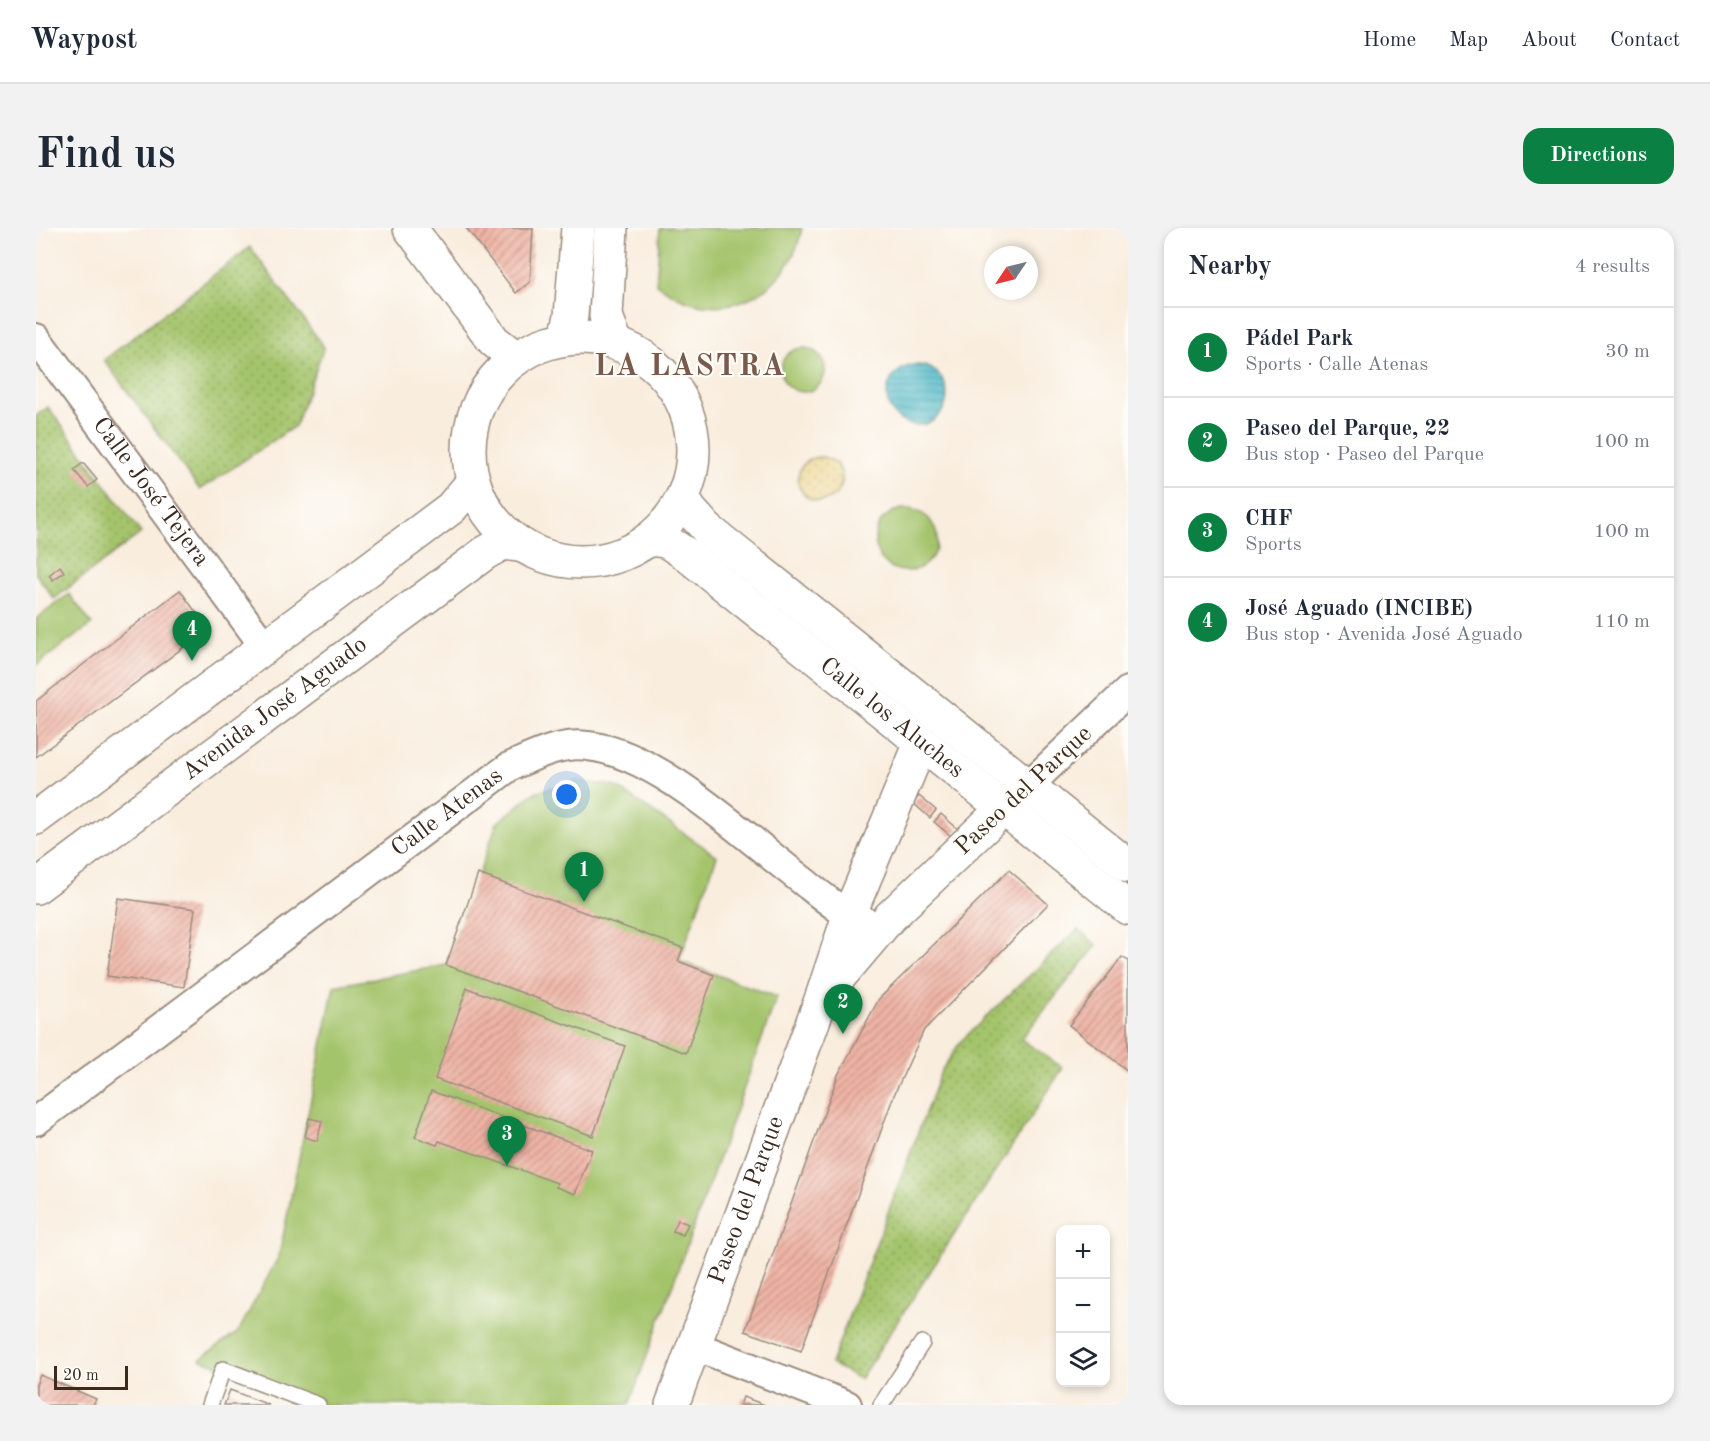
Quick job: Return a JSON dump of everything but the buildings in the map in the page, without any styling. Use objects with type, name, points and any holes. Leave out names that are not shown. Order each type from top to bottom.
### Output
[{"type":"main road","points":[[410,228],[494,341],[516,358]]},
{"type":"main road","points":[[566,338],[571,316],[578,228]]},
{"type":"main road","points":[[610,228],[606,316],[616,343]]},
{"type":"main road","points":[[566,338],[591,338],[616,343],[637,353],[656,367],[672,385],[684,405],[691,428],[694,452],[691,475],[683,498],[663,527],[650,539],[617,556],[599,561],[572,562],[545,557],[520,545],[500,528],[484,507],[473,482],[469,459],[469,436],[474,413],[491,383],[516,358],[548,342],[566,338]]},
{"type":"main road","points":[[36,818],[451,508],[473,482]]},
{"type":"main road","name":"Calle los Aluches","points":[[683,498],[690,510],[707,529],[1128,866]]},
{"type":"main road","name":"Calle los Aluches","points":[[650,539],[666,541],[686,554],[1128,908]]},
{"type":"main road","name":"Avenida José Aguado","points":[[36,887],[485,554],[503,543],[520,545]]},
{"type":"main road","name":"Paseo del Parque","points":[[672,1405],[822,997],[849,913],[921,743]]},
{"type":"main road","name":"Paseo del Parque","points":[[822,997],[900,907],[1004,808]]},
{"type":"main road","points":[[879,843],[878,865],[883,881],[892,891],[900,907]]},
{"type":"street","name":"Calle José Tejera","points":[[36,338],[265,647]]},
{"type":"street","name":"Paseo del Parque","points":[[1004,808],[1128,691]]},
{"type":"street","name":"Calle Atenas","points":[[36,1122],[509,767],[548,749],[587,745],[626,755],[666,776],[827,900],[866,924],[900,907]]},
{"type":"street","points":[[695,1346],[847,1405]]},
{"type":"lane","points":[[881,1405],[922,1343]]},
{"type":"lane","points":[[210,1405],[223,1369],[318,1405]]},
{"type":"green space","points":[[660,228],[802,228],[787,266],[774,281],[758,293],[740,302],[721,305],[701,304],[680,298],[656,284]]},
{"type":"green space","points":[[250,247],[324,347],[295,426],[200,490],[104,360]]},
{"type":"green space","points":[[803,348],[818,355],[825,370],[818,385],[803,392],[788,385],[781,370],[788,355]]},
{"type":"green space","points":[[48,407],[141,533],[54,599],[36,574],[36,416]]},
{"type":"green space","points":[[906,509],[923,514],[928,518],[932,523],[937,540],[932,557],[928,562],[923,566],[906,571],[889,566],[884,562],[880,557],[875,540],[880,523],[884,518],[889,514]]},
{"type":"green space","points":[[69,594],[92,624],[36,665],[36,619]]},
{"type":"green space","points":[[577,781],[615,786],[717,856],[679,961],[777,997],[629,1405],[324,1405],[200,1359],[238,1332],[279,1256],[334,986],[446,965],[497,823],[535,792]]},
{"type":"green space","points":[[1078,929],[1097,945],[1021,1039],[1063,1068],[860,1379],[831,1364],[941,1071],[961,1041]]},
{"type":"sand","points":[[820,457],[835,464],[842,479],[835,494],[820,501],[805,494],[798,479],[805,464]]},
{"type":"water","points":[[911,365],[923,365],[934,370],[942,378],[947,395],[945,407],[934,420],[923,425],[911,425],[900,420],[892,412],[887,401],[887,389],[892,378],[900,370]]},
{"type":"place","name":"José Aguado (INCIBE)","points":[[192,661]]},
{"type":"place","name":"Pádel Park","points":[[584,902]]},
{"type":"place","name":"Paseo del Parque, 22","points":[[843,1034]]},
{"type":"place","name":"CHF","points":[[507,1166]]},
{"type":"district","name":"LA LASTRA","points":[[690,367]]}]
